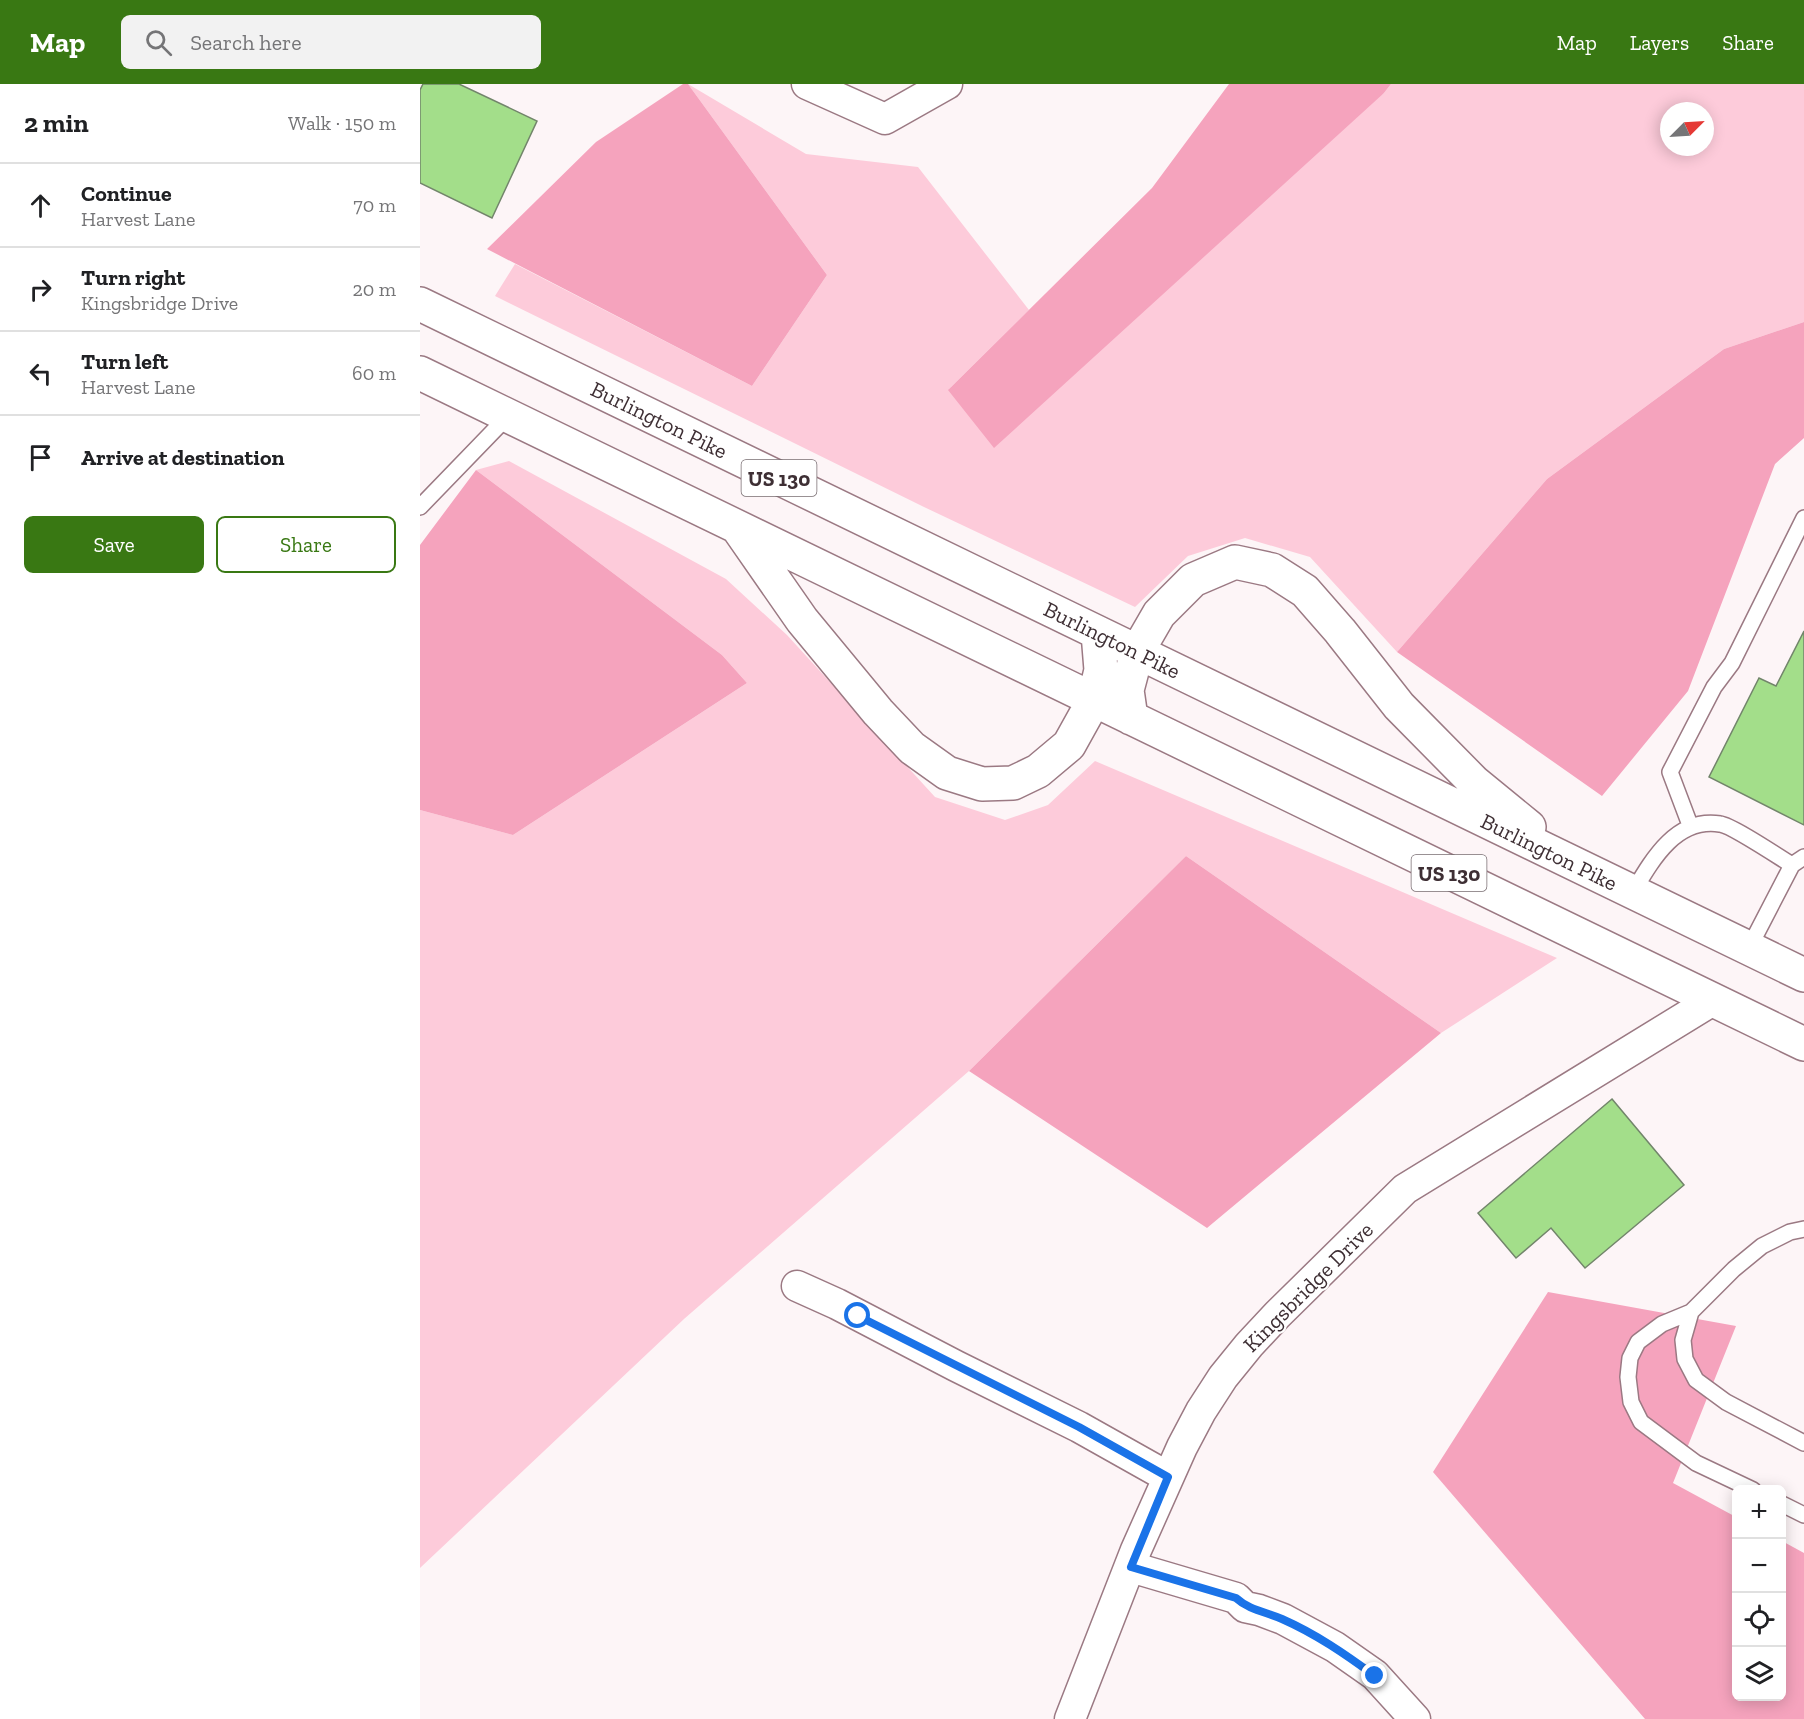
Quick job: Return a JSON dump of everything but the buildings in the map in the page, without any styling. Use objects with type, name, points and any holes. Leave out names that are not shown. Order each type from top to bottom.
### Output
[{"type":"highway","name":"Burlington Pike","points":[[420,304],[1804,975]]},
{"type":"highway","name":"US 130","points":[[420,373],[1804,1044]]},
{"type":"highway","points":[[737,527],[801,620],[878,712],[912,748],[947,773],[982,784],[1013,783],[1038,771],[1069,745],[1094,700],[1101,670],[1098,633]]},
{"type":"highway","points":[[1131,718],[1127,690],[1137,652],[1159,614],[1193,580],[1235,562],[1272,570],[1305,591],[1340,630],[1399,706],[1474,782],[1572,863]]},
{"type":"street","points":[[807,84],[885,119],[947,84]]},
{"type":"street","name":"Kingsbridge Drive","points":[[1070,1719],[1168,1477],[1201,1411],[1223,1377],[1249,1345],[1276,1315],[1406,1189],[1713,1000]]},
{"type":"street","points":[[797,1286],[1079,1427],[1168,1477]]},
{"type":"street","points":[[1131,1567],[1236,1598],[1245,1607],[1283,1619],[1335,1647],[1375,1676],[1415,1719]]},
{"type":"lane","points":[[420,507],[508,416]]},
{"type":"lane","points":[[1690,825],[1670,772],[1714,687],[1732,663],[1804,518]]},
{"type":"lane","points":[[1633,892],[1654,856],[1670,840],[1690,825],[1722,824],[1798,861],[1749,948]]},
{"type":"lane","points":[[1742,1485],[1696,1463],[1641,1422],[1632,1402],[1628,1377],[1630,1358],[1638,1342],[1662,1324],[1691,1312],[1734,1269],[1762,1246],[1790,1232],[1804,1229]]},
{"type":"lane","points":[[1691,1312],[1683,1341],[1685,1359],[1696,1380],[1726,1402],[1804,1443]]},
{"type":"lane","points":[[1786,1506],[1804,1515]]},
{"type":"shaded area","points":[[683,84],[688,84],[827,275],[752,386],[487,249],[596,142]]},
{"type":"shaded area","points":[[688,84],[806,154],[918,167],[1029,310],[949,389],[1384,93],[1391,84],[1804,84],[1804,322],[1724,349],[1547,479],[1397,652],[1310,557],[1245,538],[1188,556],[1135,607],[924,507],[495,296],[515,264],[752,386],[827,275]]},
{"type":"shaded area","points":[[1229,84],[1391,84],[1384,93],[994,448],[948,390],[1152,188]]},
{"type":"shaded area","points":[[1804,322],[1804,438],[1775,464],[1688,691],[1602,796],[1397,652],[1547,479],[1724,349]]},
{"type":"shaded area","points":[[509,461],[726,579],[787,635],[935,797],[1005,820],[1048,805],[1095,761],[1557,958],[1441,1033],[1186,856],[969,1071],[684,1319],[420,1568],[420,810],[513,835],[747,683],[722,655],[476,470]]},
{"type":"shaded area","points":[[476,470],[722,655],[747,683],[513,835],[420,810],[420,545]]},
{"type":"shaded area","points":[[1186,856],[1441,1033],[1207,1228],[969,1071]]},
{"type":"shaded area","points":[[1548,1292],[1736,1326],[1673,1483],[1732,1515],[1732,1701],[1786,1701],[1786,1543],[1804,1553],[1804,1719],[1645,1719],[1433,1472]]},
{"type":"route","points":[[858,1316],[1079,1427],[1168,1477],[1136,1550],[1131,1567],[1236,1598],[1245,1607],[1283,1619],[1335,1647],[1375,1676]]}]
